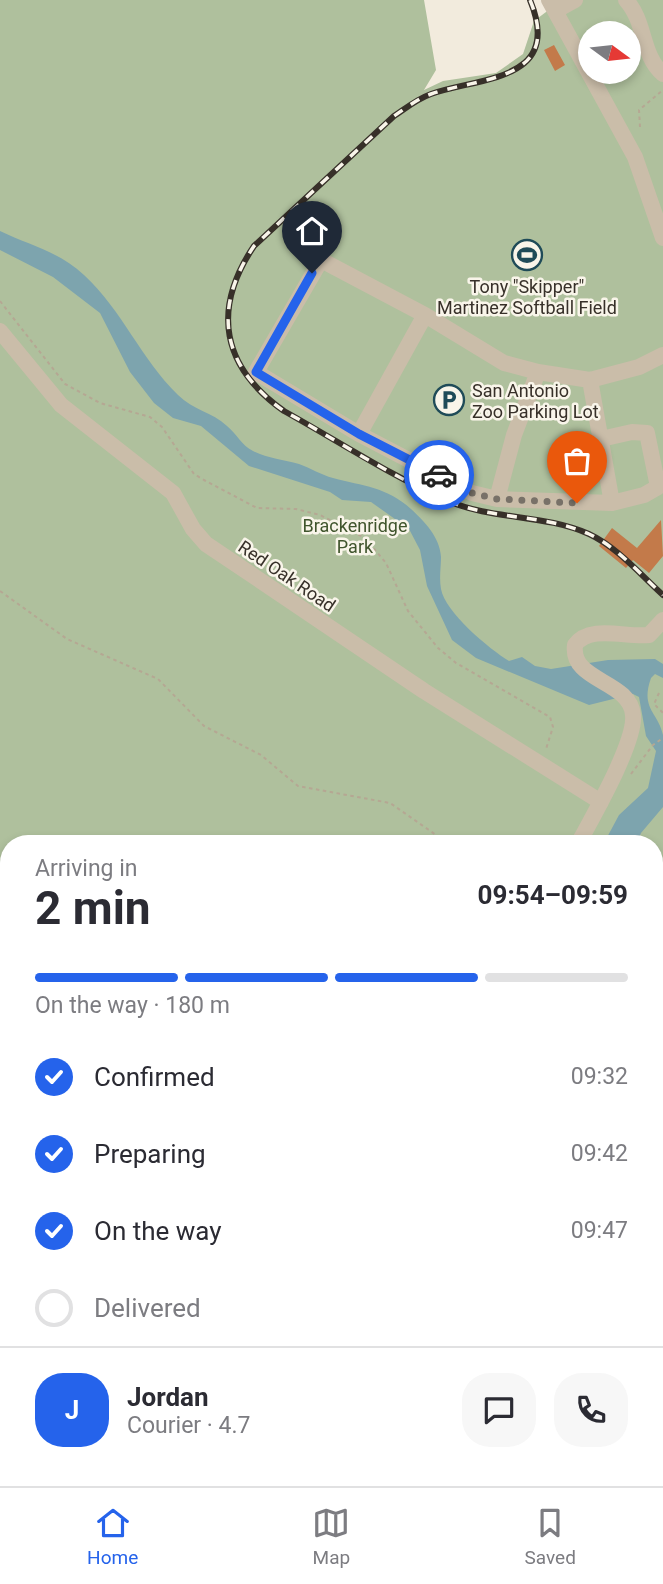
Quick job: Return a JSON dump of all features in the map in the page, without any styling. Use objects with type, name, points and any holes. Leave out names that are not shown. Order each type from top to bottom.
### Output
[{"type":"street","points":[[575,0],[552,5],[635,158],[663,238]]},
{"type":"street","points":[[626,0],[636,11],[652,64],[663,74]]},
{"type":"street","points":[[601,439],[632,432],[647,433],[658,487],[644,495],[612,503],[497,499],[472,493],[359,434],[256,372],[321,260],[425,316],[504,363],[538,372],[590,380],[639,367],[663,355]]},
{"type":"street","points":[[359,434],[425,316]]},
{"type":"street","name":"Red Oak Road","points":[[0,331],[61,405],[173,493],[193,529],[206,544],[415,686],[601,802]]},
{"type":"street","points":[[639,367],[663,369]]},
{"type":"street","points":[[497,499],[514,435],[538,372]]},
{"type":"street","points":[[590,380],[612,503]]},
{"type":"street","points":[[583,835],[601,802],[631,731],[634,716],[626,697],[579,665],[574,655],[575,645],[583,637],[596,634],[649,635],[663,620]]},
{"type":"path","points":[[640,127],[639,110],[663,90]]},
{"type":"path","points":[[0,301],[65,384],[80,395],[100,403],[150,417],[162,427],[194,474],[257,508],[296,509],[320,515],[365,538],[386,563],[408,611],[439,648],[456,663],[550,717],[553,727],[543,754]]},
{"type":"path","points":[[0,591],[67,639],[158,679],[204,726],[261,754],[298,786],[390,803],[436,835]]},
{"type":"path","points":[[659,693],[654,704],[663,713]]},
{"type":"path","points":[[628,778],[653,745],[663,738]]},
{"type":"green space","name":"Brackenridge Park","points":[[0,0],[424,0],[436,70],[424,90],[443,81],[496,73],[523,54],[534,21],[562,0],[663,0],[663,835],[0,835]]},
{"type":"water","points":[[0,231],[55,255],[75,267],[110,303],[153,366],[178,395],[221,421],[249,449],[299,464],[329,477],[384,492],[411,509],[426,524],[438,543],[441,589],[450,608],[480,639],[509,661],[522,657],[535,666],[551,669],[608,660],[655,659],[663,664],[663,678],[655,674],[651,678],[648,697],[663,735],[663,807],[640,835],[608,835],[619,815],[648,788],[656,751],[646,736],[639,697],[633,694],[589,705],[476,658],[452,640],[427,586],[420,550],[409,529],[371,502],[342,500],[330,492],[249,466],[201,426],[173,418],[154,403],[130,372],[100,313],[53,277],[0,250]]},
{"type":"building","points":[[554,45],[565,65],[555,71],[544,50]]},
{"type":"building","points":[[661,520],[663,556],[649,573],[633,560],[626,568],[599,546],[612,528],[637,548]]},
{"type":"railway","points":[[530,0],[537,27],[536,47],[526,61],[511,71],[431,94],[407,107],[254,246],[240,270],[232,293],[228,315],[230,336],[236,356],[247,376],[284,411],[385,469],[448,501],[483,511],[554,523],[589,534],[619,553],[663,595]]},
{"type":"way so far","points":[[439,475],[472,493],[497,499],[577,503]]},
{"type":"place","name":"Tony \"Skipper\" Martinez Softball Field","points":[[527,255]]},
{"type":"place","name":"San Antonio Zoo Parking Lot","points":[[449,400]]},
{"type":"route","points":[[312,273],[256,372],[359,434],[439,475]]}]
